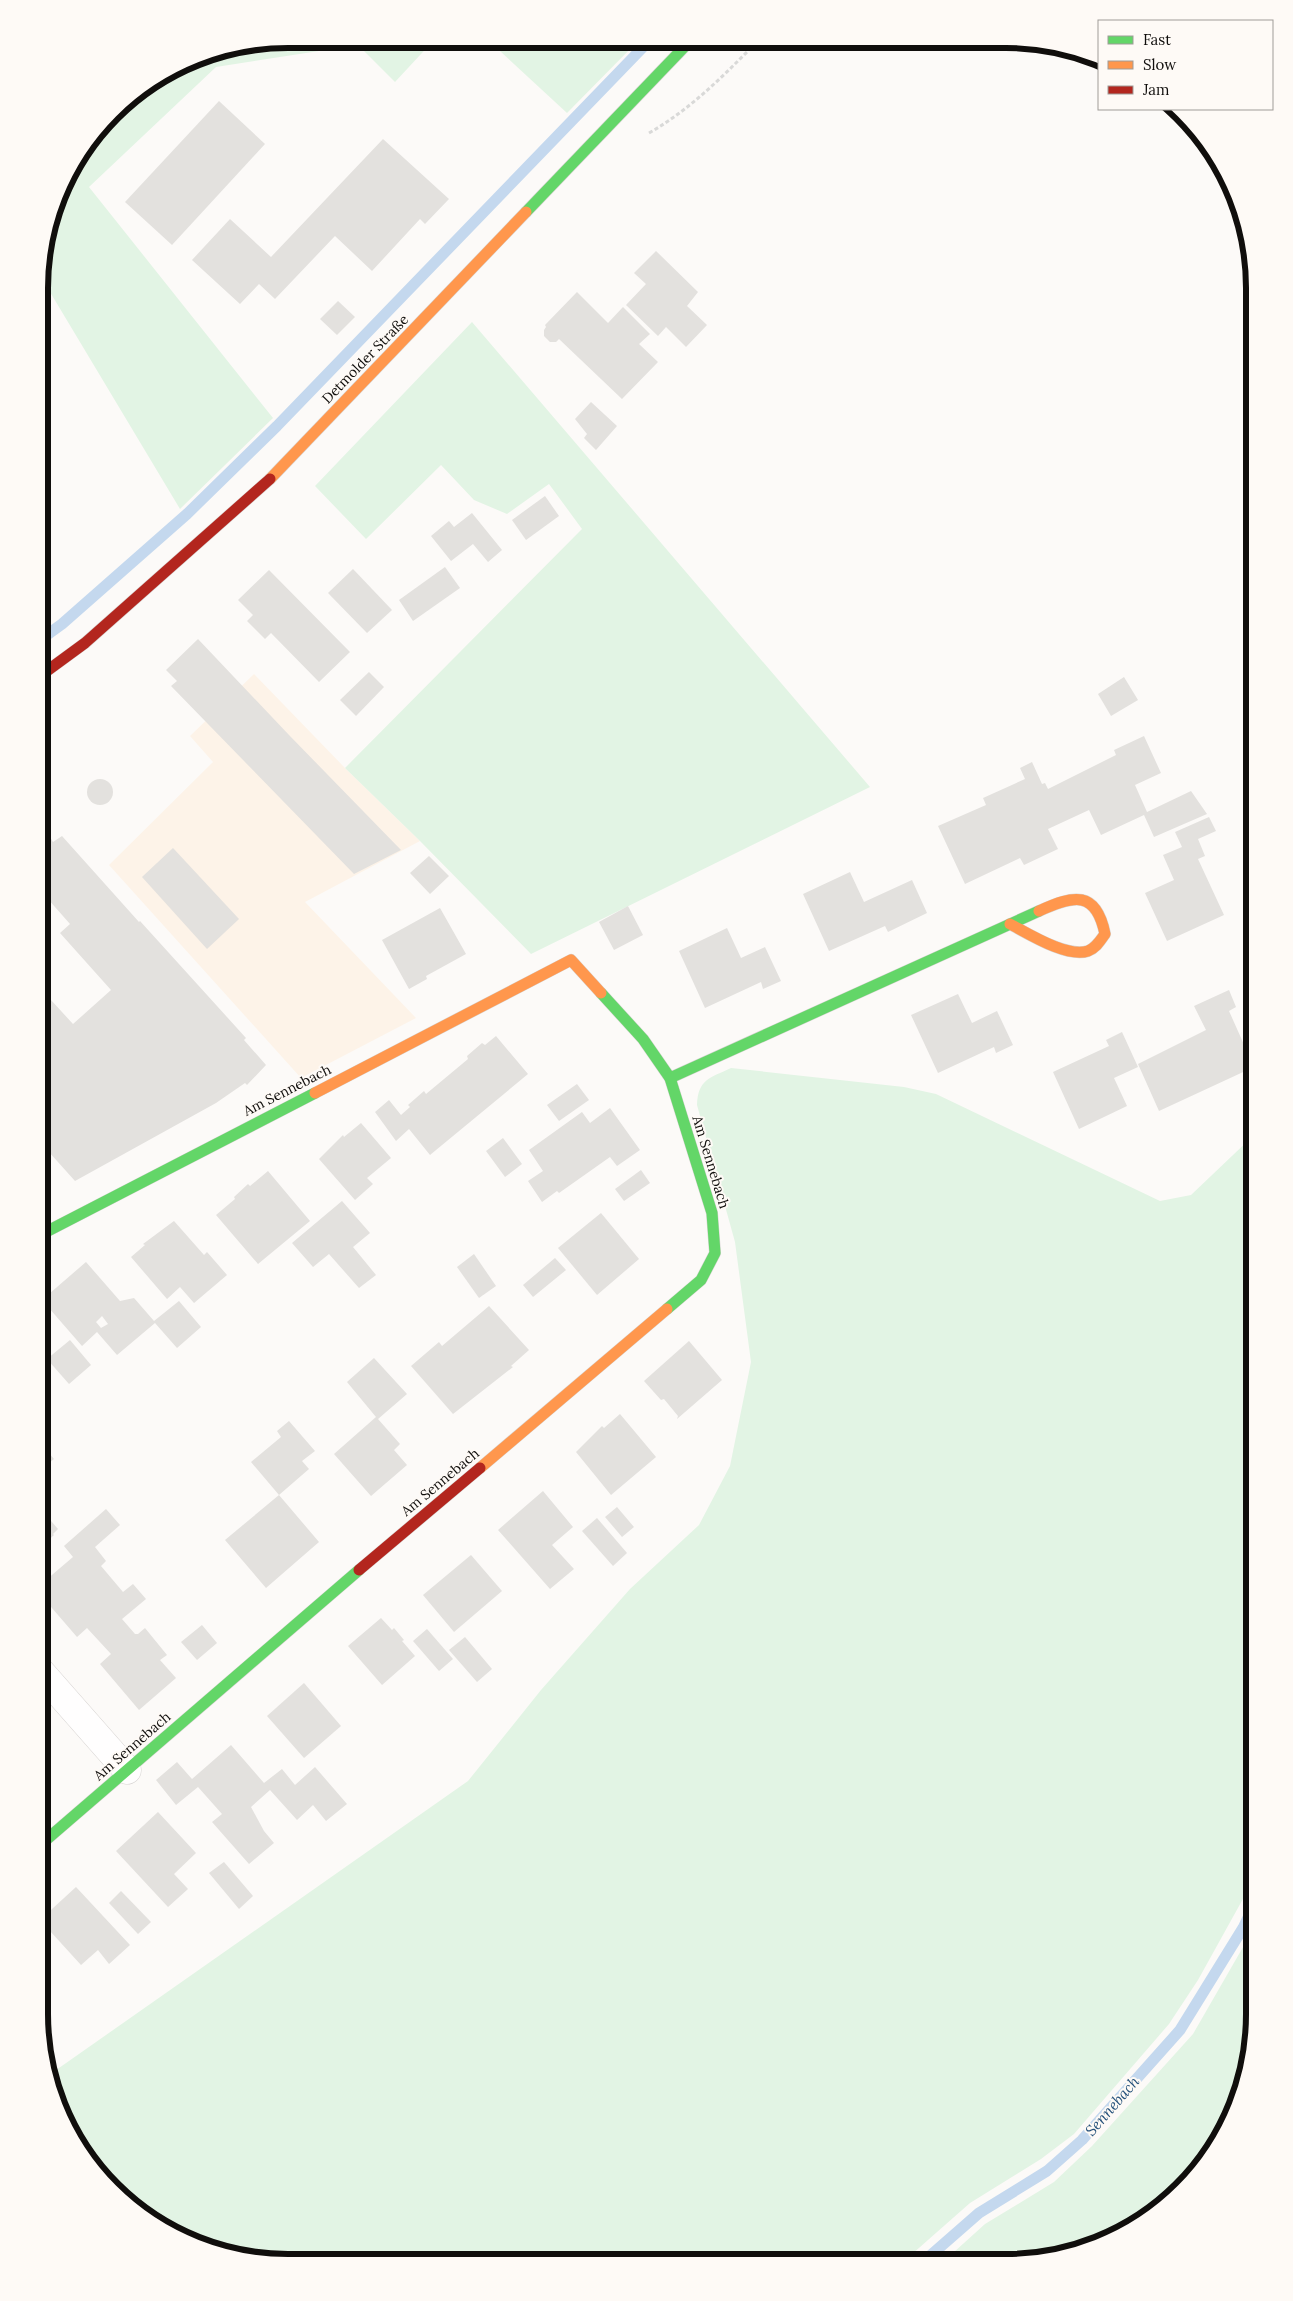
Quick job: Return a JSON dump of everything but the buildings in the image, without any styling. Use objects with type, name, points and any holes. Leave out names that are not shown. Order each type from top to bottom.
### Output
[{"type":"street","name":"Detmolder Straße","points":[[48,670],[85,643],[272,476],[683,48]]},
{"type":"street","points":[[670,1078],[1010,924],[1052,905],[1077,898],[1094,905],[1102,917],[1104,934],[1095,948],[1082,953],[1063,950],[1010,924]]},
{"type":"street","name":"Am Sennebach","points":[[48,1231],[572,960],[643,1039],[670,1078],[712,1213],[715,1253],[701,1280],[48,1838]]},
{"type":"street","points":[[48,1680],[127,1770]]},
{"type":"shaded area","points":[[254,674],[345,768],[420,841],[305,902],[416,1018],[301,1078],[109,865],[213,762],[190,736]]},
{"type":"green space","points":[[271,48],[339,48],[216,67],[89,187],[273,418],[180,509],[48,289],[52,240],[60,210],[72,181],[97,141],[129,107],[167,80],[210,60],[240,52]]},
{"type":"green space","points":[[361,48],[427,48],[395,82]]},
{"type":"green space","points":[[497,48],[631,48],[567,113]]},
{"type":"green space","points":[[472,322],[870,787],[531,954],[345,768],[582,529],[549,484],[507,514],[474,500],[441,465],[366,539],[315,486]]},
{"type":"green space","points":[[731,1068],[904,1087],[936,1094],[1160,1201],[1191,1195],[1246,1143],[1246,1893],[1198,1980],[1169,2024],[1074,2134],[1041,2159],[970,2203],[912,2254],[287,2254],[240,2249],[210,2241],[181,2229],[141,2204],[97,2160],[72,2120],[60,2091],[55,2071],[468,1781],[541,1690],[630,1589],[699,1525],[730,1466],[751,1362],[735,1242],[697,1105],[700,1090],[706,1080]]},
{"type":"green space","points":[[1246,1942],[1246,2014],[1241,2061],[1233,2091],[1221,2120],[1205,2147],[1186,2172],[1164,2194],[1139,2213],[1112,2229],[1083,2241],[1053,2249],[1022,2253],[952,2254],[985,2224],[1054,2182],[1092,2146],[1193,2034]]},
{"type":"waterway","points":[[48,634],[187,514],[277,426],[642,48]]},
{"type":"waterway","name":"Sennebach","points":[[932,2254],[979,2213],[1047,2171],[1082,2140],[1180,2030],[1246,1922]]},
{"type":"traffic: fast","points":[[526,212],[683,48]]},
{"type":"traffic: fast","points":[[670,1078],[1039,911]]},
{"type":"traffic: fast","points":[[601,993],[643,1039],[670,1078],[712,1213],[715,1253],[701,1280],[667,1309]]},
{"type":"traffic: fast","points":[[48,1231],[315,1093]]},
{"type":"traffic: fast","points":[[48,1838],[359,1570]]},
{"type":"traffic: slow","points":[[270,479],[526,212]]},
{"type":"traffic: slow","points":[[1010,924],[1048,944],[1079,952],[1088,951],[1093,948],[1105,934],[1096,910],[1089,903],[1082,900],[1063,902],[1039,911]]},
{"type":"traffic: slow","points":[[315,1093],[571,960],[601,993]]},
{"type":"traffic: slow","points":[[480,1468],[667,1309]]},
{"type":"traffic: jam","points":[[48,670],[85,643],[270,479]]},
{"type":"traffic: jam","points":[[359,1570],[480,1468]]}]
